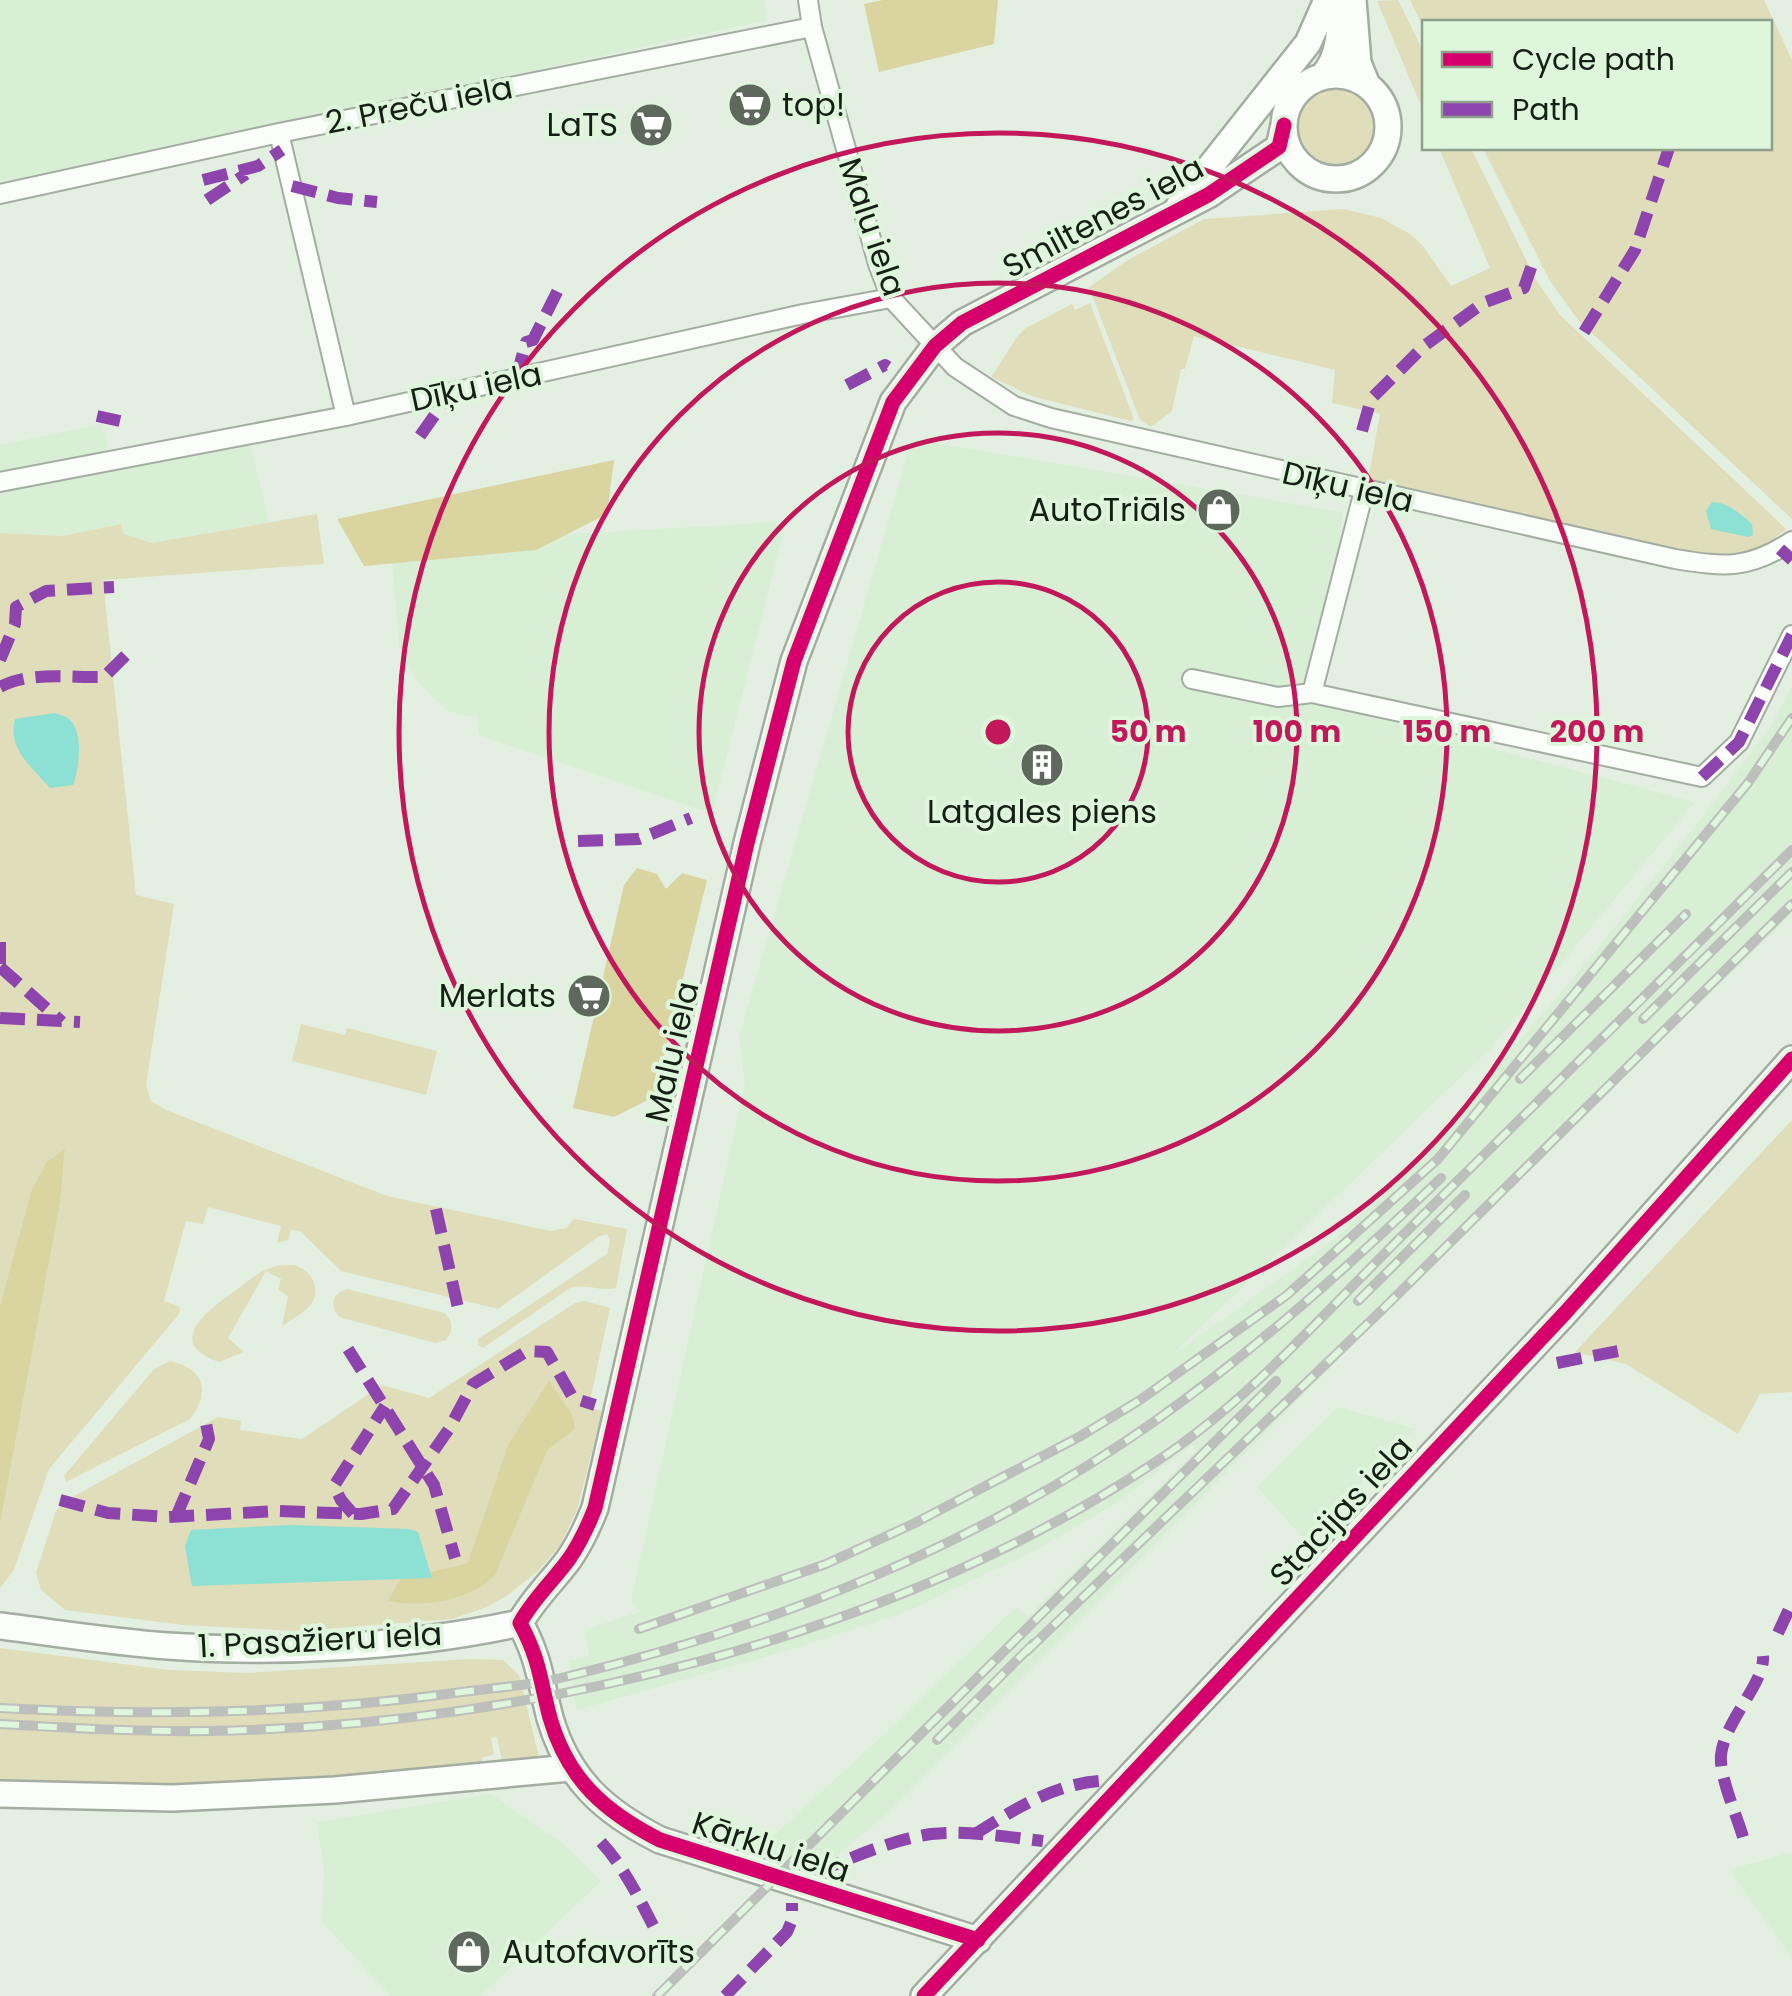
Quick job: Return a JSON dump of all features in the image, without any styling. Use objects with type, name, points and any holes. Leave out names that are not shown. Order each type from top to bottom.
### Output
[{"type":"street","points":[[808,0],[812,27]]},
{"type":"street","name":"Smiltenes iela","points":[[1175,210],[1308,44],[1327,0]]},
{"type":"street","name":"Smiltenes iela","points":[[1208,196],[1278,147],[1292,100],[1310,82],[1322,77],[1334,58],[1339,0]]},
{"type":"street","name":"Smiltenes iela","points":[[935,346],[962,323],[1208,196],[1288,168],[1343,179],[1356,175],[1377,159],[1384,148],[1388,121],[1358,63],[1353,0]]},
{"type":"street","name":"2. Preču iela","points":[[0,194],[279,133],[812,27]]},
{"type":"street","name":"Malu iela","points":[[520,1623],[531,1603],[567,1562],[595,1508],[747,843],[794,661],[894,402],[935,346],[891,298],[812,27]]},
{"type":"street","points":[[1322,77],[1353,78],[1367,85]]},
{"type":"street","points":[[1284,126],[1290,150],[1305,169]]},
{"type":"street","points":[[279,133],[346,416]]},
{"type":"street","name":"Dīķu iela","points":[[0,482],[346,416],[891,298]]},
{"type":"street","name":"Dīķu iela","points":[[935,346],[967,377],[1014,406],[1364,491],[1700,563],[1748,563],[1788,550]]},
{"type":"street","points":[[1312,693],[1364,491]]},
{"type":"street","points":[[1192,679],[1278,697],[1312,693],[1702,777],[1739,742],[1792,636]]},
{"type":"street","name":"Stacijas iela","points":[[924,1996],[1565,1313],[1792,1059]]},
{"type":"street","points":[[0,1794],[192,1798],[335,1790],[570,1768],[550,1717],[536,1651],[520,1623]]},
{"type":"street","name":"1. Pasažieru iela","points":[[0,1626],[166,1646],[258,1649],[347,1645],[484,1631],[520,1623]]},
{"type":"street","name":"Kārklu iela","points":[[570,1768],[623,1821],[660,1840],[978,1940]]},
{"type":"shaded area","points":[[0,0],[764,0],[767,20],[30,179],[0,181]]},
{"type":"shaded area","points":[[883,0],[998,0],[994,44],[879,72],[864,4]]},
{"type":"shaded area","points":[[1398,0],[1422,49],[1422,108],[1377,1]]},
{"type":"shaded area","points":[[1410,0],[1764,0],[1792,60],[1792,519],[1578,320],[1550,281],[1484,150],[1772,150],[1772,20],[1422,20],[1422,25]]},
{"type":"shaded area","points":[[1336,83],[1367,96],[1380,127],[1367,158],[1336,171],[1305,158],[1292,127],[1305,96]]},
{"type":"shaded area","points":[[1440,150],[1472,150],[1535,278],[1560,315],[1786,529],[1755,549],[1720,555],[1694,554],[1375,486],[1369,475],[1380,414],[1332,403],[1335,370],[1194,336],[1185,369],[1181,369],[1172,411],[1151,427],[1140,420],[1089,287],[1128,260],[1204,219],[1344,209],[1381,218],[1410,234],[1451,286],[1490,268]]},
{"type":"shaded area","points":[[1090,303],[1134,419],[1131,421],[1034,397],[991,377],[1026,328],[1072,304],[1075,310]]},
{"type":"shaded area","points":[[102,424],[114,471],[250,442],[269,522],[152,543],[123,534],[121,524],[64,536],[0,533],[0,445]]},
{"type":"shaded area","points":[[912,439],[1343,512],[1319,703],[1695,802],[1492,1047],[1169,1358],[1337,1237],[1424,1152],[1589,959],[1707,811],[1769,729],[1792,686],[1792,914],[1485,1212],[888,1813],[822,1868],[758,1850],[1016,1607],[1028,1617],[1197,1449],[1192,1445],[1115,1504],[1038,1549],[908,1611],[793,1649],[576,1710],[569,1661],[589,1656],[585,1630],[641,1611],[631,1601],[745,1083],[739,1037]]},
{"type":"shaded area","points":[[614,460],[607,514],[536,550],[364,566],[337,519]]},
{"type":"shaded area","points":[[317,514],[324,564],[103,580],[136,895],[174,904],[146,1085],[151,1101],[387,1196],[551,1231],[566,1228],[574,1219],[627,1229],[616,1288],[570,1288],[483,1348],[478,1339],[607,1254],[607,1234],[498,1309],[341,1271],[300,1231],[291,1230],[288,1240],[277,1243],[281,1226],[208,1207],[203,1224],[186,1221],[164,1301],[180,1307],[179,1314],[49,1469],[14,1570],[0,1588],[0,1524],[60,1204],[65,1150],[31,1192],[0,1305],[0,533],[63,536],[121,524],[124,534],[152,543]]},
{"type":"shaded area","points":[[776,522],[784,530],[713,809],[701,810],[479,735],[477,716],[449,711],[432,697],[417,680],[399,647],[391,545]]},
{"type":"shaded area","points":[[637,868],[657,874],[666,889],[682,873],[707,880],[654,1097],[614,1117],[573,1108],[624,885]]},
{"type":"shaded area","points":[[301,1024],[345,1035],[347,1028],[437,1051],[426,1095],[292,1061]]},
{"type":"shaded area","points":[[1792,1120],[1792,1392],[1760,1394],[1738,1434],[1626,1364],[1575,1352]]},
{"type":"shaded area","points":[[65,1149],[60,1204],[0,1524],[0,1305],[31,1192],[47,1162]]},
{"type":"shaded area","points":[[294,1265],[308,1273],[315,1289],[312,1303],[301,1313],[282,1326],[288,1296],[278,1290],[281,1279],[266,1271],[228,1338],[244,1352],[219,1362],[194,1345],[192,1335],[196,1326],[214,1306],[266,1270]]},
{"type":"shaded area","points":[[347,1289],[445,1313],[451,1324],[450,1333],[446,1340],[435,1343],[339,1317],[334,1300]]},
{"type":"shaded area","points":[[585,1301],[610,1308],[589,1406],[602,1412],[577,1510],[560,1545],[539,1570],[487,1607],[452,1619],[298,1631],[183,1625],[65,1610],[41,1590],[36,1573],[56,1511],[65,1501],[218,1417],[241,1421],[240,1430],[302,1439],[382,1385],[429,1398],[575,1303]]},
{"type":"shaded area","points":[[170,1361],[191,1370],[201,1383],[201,1400],[190,1419],[66,1482],[64,1476],[154,1369]]},
{"type":"shaded area","points":[[549,1381],[572,1415],[575,1429],[547,1450],[495,1575],[472,1591],[445,1600],[416,1604],[388,1601],[400,1580],[468,1563],[508,1445]]},
{"type":"shaded area","points":[[1338,1407],[1416,1429],[1305,1540],[1257,1487]]},
{"type":"shaded area","points":[[0,1648],[169,1670],[246,1673],[503,1660],[519,1675],[539,1757],[502,1761],[497,1737],[491,1738],[494,1754],[482,1758],[482,1764],[276,1783],[153,1790],[0,1782]]},
{"type":"shaded area","points":[[491,1794],[561,1842],[601,1881],[481,1996],[391,1996],[322,1922],[324,1870],[317,1822]]},
{"type":"shaded area","points":[[1792,1852],[1792,1958],[1729,1870]]},
{"type":"water","points":[[1712,502],[1743,516],[1752,524],[1753,535],[1711,529],[1706,511]]},
{"type":"water","points":[[55,713],[74,726],[79,742],[78,761],[73,785],[50,788],[23,757],[13,730],[15,719]]},
{"type":"water","points":[[291,1525],[418,1532],[432,1578],[192,1586],[185,1546],[191,1530]]},
{"type":"railway","points":[[639,1629],[826,1564],[915,1523],[1079,1437],[1140,1400],[1287,1295],[1438,1159],[1748,783],[1792,718]]},
{"type":"railway","points":[[0,1724],[184,1731],[331,1725],[454,1712],[579,1690],[703,1660],[824,1623],[941,1577],[1053,1523],[1157,1461],[1255,1383],[1792,850]]},
{"type":"railway","points":[[1643,1019],[1792,872]]},
{"type":"railway","points":[[1026,1652],[1385,1307],[1792,904]]},
{"type":"railway","points":[[1520,1079],[1686,914]]},
{"type":"railway","points":[[0,1708],[114,1712],[284,1709],[510,1686],[643,1657],[797,1607],[946,1543],[1088,1466],[1230,1364],[1302,1305],[1441,1178]]},
{"type":"railway","points":[[1358,1301],[1465,1195]]},
{"type":"railway","points":[[657,1996],[1276,1381]]},
{"type":"railway","points":[[937,1740],[1033,1644]]},
{"type":"marked path","points":[[203,180],[258,166],[282,150]]},
{"type":"marked path","points":[[1584,332],[1635,250],[1668,150]]},
{"type":"marked path","points":[[207,200],[246,174]]},
{"type":"marked path","points":[[292,186],[338,198],[377,202]]},
{"type":"marked path","points":[[1362,431],[1371,399],[1424,346],[1483,303],[1524,288],[1533,262]]},
{"type":"marked path","points":[[516,378],[526,342],[533,340],[560,286]]},
{"type":"marked path","points":[[847,385],[885,365],[888,367]]},
{"type":"marked path","points":[[420,436],[451,392]]},
{"type":"marked path","points":[[97,416],[120,421]]},
{"type":"marked path","points":[[1780,549],[1792,560]]},
{"type":"marked path","points":[[0,660],[15,624],[16,607],[46,591],[114,587]]},
{"type":"marked path","points":[[1702,777],[1739,742],[1792,635]]},
{"type":"marked path","points":[[0,687],[37,677],[104,677],[133,648]]},
{"type":"marked path","points":[[578,841],[639,839],[691,818]]},
{"type":"marked path","points":[[0,942],[0,964]]},
{"type":"marked path","points":[[0,967],[62,1022]]},
{"type":"marked path","points":[[0,1018],[80,1022]]},
{"type":"marked path","points":[[436,1209],[458,1308]]},
{"type":"marked path","points":[[348,1349],[434,1485],[455,1558]]},
{"type":"marked path","points":[[1557,1363],[1623,1350]]},
{"type":"marked path","points":[[60,1500],[108,1513],[168,1517],[277,1511],[361,1514],[393,1509],[449,1429],[473,1384],[527,1351],[547,1352],[573,1398],[595,1405]]},
{"type":"marked path","points":[[353,1514],[334,1486],[385,1406]]},
{"type":"marked path","points":[[176,1517],[209,1439],[205,1418]]},
{"type":"marked path","points":[[1778,1633],[1792,1603]]},
{"type":"marked path","points":[[1743,1837],[1721,1755],[1730,1729],[1758,1678],[1763,1656]]},
{"type":"marked path","points":[[975,1834],[1050,1793],[1099,1781]]},
{"type":"marked path","points":[[817,1872],[887,1845],[931,1834],[973,1833],[1043,1841]]},
{"type":"marked path","points":[[601,1842],[626,1875],[658,1935]]},
{"type":"marked path","points":[[725,1996],[787,1932],[792,1903]]},
{"type":"cycle path","points":[[978,1940],[660,1840],[622,1818],[591,1792],[567,1759],[550,1718],[536,1659],[520,1623],[573,1553],[595,1508],[747,843],[794,661],[893,402],[935,346],[962,323],[1208,195],[1279,147],[1284,125]]},
{"type":"cycle path","points":[[924,1996],[1565,1313],[1792,1059]]},
{"type":"place","name":"top!","points":[[750,105]]},
{"type":"place","name":"LaTS","points":[[651,125]]},
{"type":"place","name":"AutoTriāls","points":[[1219,510]]},
{"type":"place","name":"Latgales piens","points":[[1042,765]]},
{"type":"place","name":"Merlats","points":[[589,996]]},
{"type":"place","name":"Autofavorīts","points":[[469,1952]]}]
